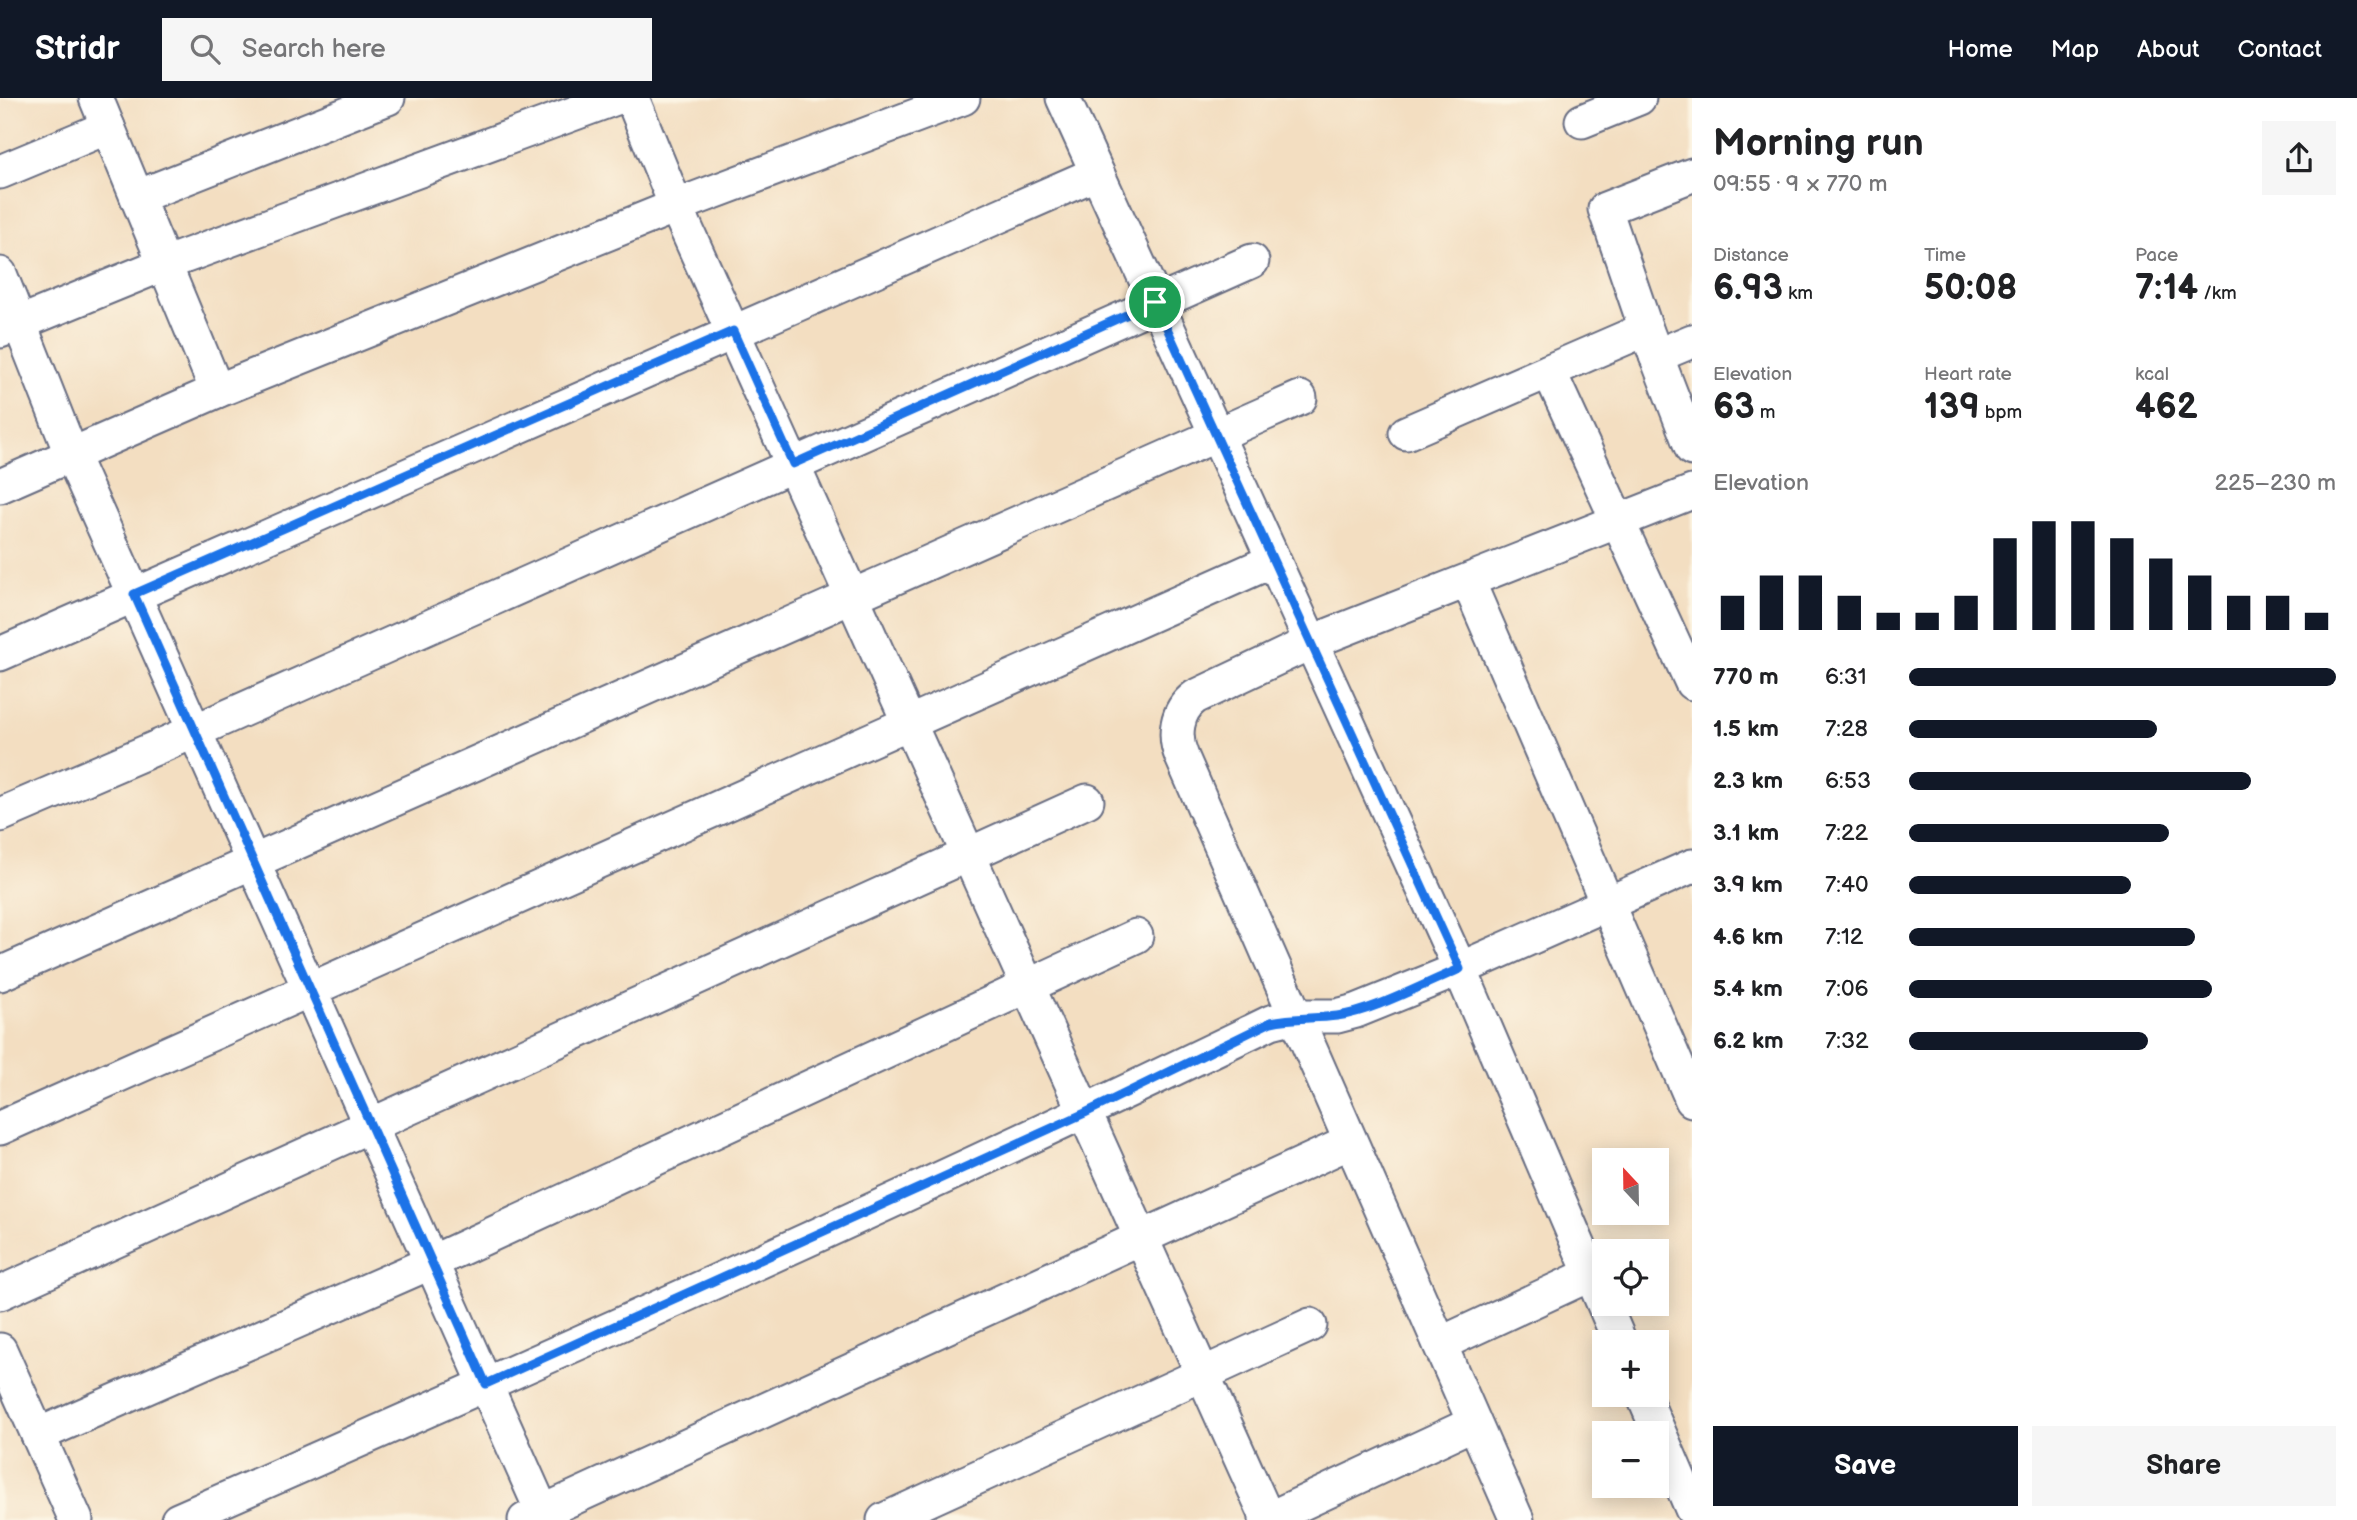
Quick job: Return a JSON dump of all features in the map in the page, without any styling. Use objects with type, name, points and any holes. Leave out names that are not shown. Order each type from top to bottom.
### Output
[{"type":"street","points":[[136,197],[388,98]]},
{"type":"street","points":[[10,327],[164,264],[616,98]]},
{"type":"street","points":[[632,98],[676,206],[1267,1520],[1474,1423]]},
{"type":"street","points":[[0,486],[217,391],[676,206],[963,98]]},
{"type":"street","points":[[1063,98],[1309,643],[1460,969],[1615,1330]]},
{"type":"street","points":[[1582,121],[1639,98]]},
{"type":"street","points":[[0,172],[102,113],[217,391]]},
{"type":"street","points":[[0,654],[1097,173]]},
{"type":"street","points":[[1692,175],[1605,209],[1651,343],[1692,449]]},
{"type":"street","points":[[0,815],[1252,261]]},
{"type":"street","points":[[0,274],[10,327],[72,456],[432,1262],[486,1384],[538,1517],[1350,1142]]},
{"type":"street","points":[[1406,433],[1549,371],[1651,343],[1692,341]]},
{"type":"street","points":[[1549,371],[1692,683]]},
{"type":"street","points":[[0,974],[851,594],[1300,398]]},
{"type":"street","points":[[1517,1520],[1182,757],[1177,735],[1182,711],[1195,696],[1309,643],[1692,492]]},
{"type":"street","points":[[0,1128],[910,725],[1272,561]]},
{"type":"street","points":[[1468,581],[1692,1100]]},
{"type":"street","points":[[0,1293],[970,857],[1087,801]]},
{"type":"street","points":[[178,1520],[1085,1113],[1271,1022],[1295,1016],[1337,1016],[1356,1011],[1460,969],[1692,866]]},
{"type":"street","points":[[38,1435],[432,1262],[1136,936]]},
{"type":"street","points":[[1440,1345],[1591,1274]]},
{"type":"street","points":[[884,1520],[1310,1325]]},
{"type":"street","points":[[0,1350],[76,1520]]},
{"type":"street","points":[[1648,1407],[1692,1509]]},
{"type":"route","points":[[1155,302],[1460,969],[1356,1011],[1337,1016],[1295,1016],[1271,1022],[1085,1113],[486,1384],[134,594],[733,331],[793,464],[1155,302]]}]
